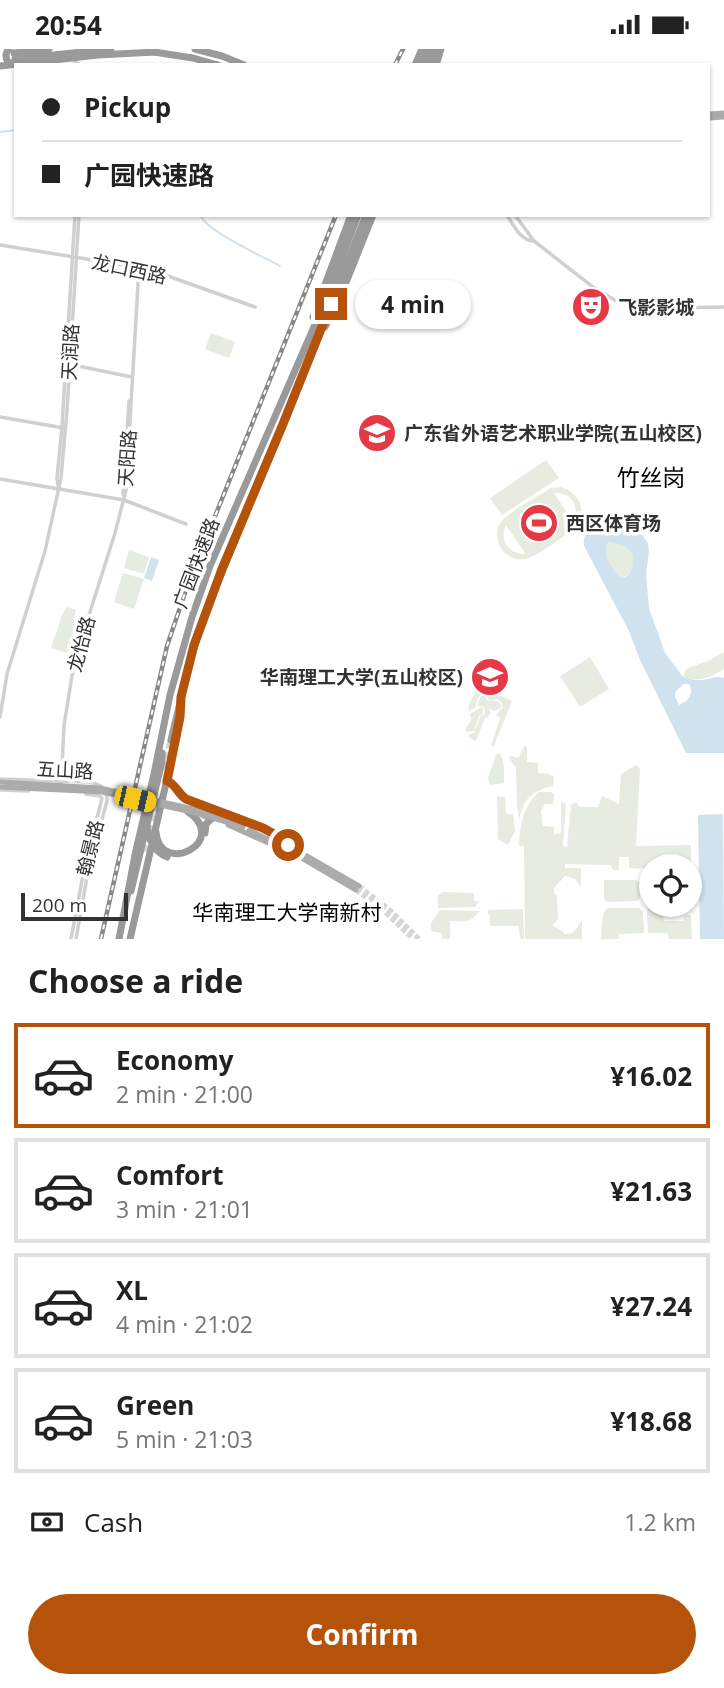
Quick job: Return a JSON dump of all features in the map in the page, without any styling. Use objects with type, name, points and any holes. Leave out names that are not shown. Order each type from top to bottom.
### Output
[{"type":"highway","points":[[0,66],[13,56],[50,49]]},
{"type":"highway","points":[[13,56],[111,49]]},
{"type":"highway","points":[[129,49],[182,55],[211,63]]},
{"type":"highway","points":[[195,49],[238,63]]},
{"type":"highway","points":[[13,56],[67,58],[156,52]]},
{"type":"highway","points":[[310,344],[315,313],[350,217]]},
{"type":"highway","name":"广园快速路","points":[[344,260],[357,217]]},
{"type":"highway","name":"广园快速路","points":[[171,740],[194,645],[204,616],[310,344],[344,260],[365,217]]},
{"type":"highway","points":[[310,344],[332,316],[372,217]]},
{"type":"highway","name":"广园快速路","points":[[119,939],[135,849],[180,657],[201,591],[310,344]]},
{"type":"highway","points":[[129,939],[167,781],[180,717],[181,697]]},
{"type":"highway","points":[[121,925],[134,882],[162,761],[161,742]]},
{"type":"highway","points":[[156,787],[167,781]]},
{"type":"highway","points":[[167,781],[172,783],[182,797],[205,806]]},
{"type":"highway","points":[[156,828],[158,841],[167,851],[177,854],[192,850],[199,841],[201,831],[197,819],[187,811]]},
{"type":"highway","points":[[144,879],[153,863],[167,857],[186,856],[198,848],[204,838],[206,824],[210,820]]},
{"type":"highway","points":[[147,824],[152,844],[167,857]]},
{"type":"highway","points":[[129,939],[145,852]]},
{"type":"main road","name":"五山路","points":[[0,784],[102,792],[243,825]]},
{"type":"main road","name":"五山路","points":[[0,784],[83,786],[117,790],[216,814],[286,846],[357,888]]},
{"type":"main road","points":[[205,806],[263,828],[286,846],[266,842],[210,820],[203,816],[205,806]]},
{"type":"street","points":[[91,62],[98,55]]},
{"type":"street","points":[[67,58],[78,63]]},
{"type":"street","name":"天润路","points":[[0,717],[7,674],[45,551],[58,489],[77,217]]},
{"type":"street","points":[[508,217],[522,236],[534,241]]},
{"type":"street","points":[[516,217],[534,241],[600,292],[623,304],[666,308],[724,307]]},
{"type":"street","name":"龙口西路","points":[[0,245],[139,267],[255,307]]},
{"type":"street","name":"天阳路","points":[[124,500],[139,267]]},
{"type":"street","points":[[68,364],[132,377]]},
{"type":"street","points":[[0,417],[64,428]]},
{"type":"street","points":[[0,479],[124,500],[186,524]]},
{"type":"street","name":"龙怡路","points":[[61,792],[64,725],[73,670],[124,500]]},
{"type":"street","points":[[0,784],[62,781]]},
{"type":"street","name":"翰景路","points":[[62,781],[99,785],[104,789],[107,801],[88,871],[74,939]]},
{"type":"street","points":[[0,784],[61,792]]},
{"type":"street","name":"翰景路","points":[[61,792],[97,795],[102,798],[84,870],[74,939]]},
{"type":"shaded area","points":[[211,333],[235,342],[229,358],[205,349]]},
{"type":"shaded area","points":[[546,460],[559,478],[502,515],[490,498]]},
{"type":"shaded area","name":"西区体育场","points":[[561,487],[577,498],[581,514],[576,527],[530,557],[517,559],[509,556],[497,539],[501,522],[551,488]],"holes":[[[554,493],[566,495],[573,501],[576,511],[573,522]],[[506,525],[525,553],[524,554],[513,551],[506,545]]]},
{"type":"shaded area","points":[[609,542],[625,546],[632,553],[633,568],[622,578],[607,559],[606,545]]},
{"type":"shaded area","points":[[129,550],[149,557],[144,574],[124,568]]},
{"type":"shaded area","points":[[123,573],[144,579],[134,609],[114,602]]},
{"type":"shaded area","points":[[67,607],[76,610],[73,619],[76,624],[67,653],[51,648]]},
{"type":"shaded area","points":[[724,652],[724,669],[700,679],[683,677],[686,669]]},
{"type":"shaded area","points":[[590,657],[609,689],[580,707],[560,676]]},
{"type":"shaded area","points":[[478,686],[512,701],[494,746],[491,746],[500,718],[496,715],[502,708],[507,709],[502,707],[502,703],[497,699],[489,700],[487,694],[482,693],[475,708],[469,711],[468,707]]},
{"type":"shaded area","points":[[482,695],[487,700],[498,701],[501,708],[495,711],[489,709],[491,713],[485,718],[476,741],[468,737],[474,733],[481,715],[485,714],[484,707],[477,706]]},
{"type":"shaded area","points":[[481,707],[483,713],[479,716],[474,731],[468,732],[465,730],[471,720],[470,714]]},
{"type":"shaded area","points":[[525,745],[527,762],[538,763],[538,773],[554,777],[553,786],[534,793],[526,800],[519,820],[516,768],[509,758],[518,758]]},
{"type":"shaded area","points":[[499,753],[503,763],[504,783],[490,785],[488,778]]},
{"type":"shaded area","points":[[636,765],[640,768],[636,846],[691,845],[691,854],[639,854],[639,868],[629,868],[629,857],[619,857],[619,870],[613,870],[611,865],[565,864],[565,868],[581,868],[581,887],[575,879],[565,876],[554,888],[558,919],[553,926],[568,934],[576,930],[582,919],[582,939],[525,939],[524,846],[519,846],[522,823],[529,803],[539,792],[554,794],[553,804],[545,804],[541,811],[543,826],[554,827],[554,835],[561,833],[561,802],[566,803],[563,846],[567,847],[571,805],[576,802],[580,807],[598,807],[602,796],[619,804],[621,774]]},
{"type":"shaded area","points":[[497,796],[505,797],[506,814],[513,814],[515,831],[508,845],[498,839]]},
{"type":"shaded area","points":[[604,880],[639,882],[637,901],[604,900]]},
{"type":"shaded area","points":[[443,892],[474,893],[474,901],[479,901],[475,907],[438,908],[438,895]]},
{"type":"shaded area","points":[[607,908],[639,908],[639,917],[643,917],[644,933],[619,934],[619,939],[601,939]]},
{"type":"shaded area","points":[[523,909],[524,939],[520,939],[519,926],[490,926],[488,910]]},
{"type":"shaded area","points":[[440,910],[480,911],[467,921],[450,921],[450,939],[442,939],[442,933],[431,931],[431,923]]},
{"type":"shaded area","points":[[647,917],[664,917],[664,921],[683,921],[684,917],[691,917],[692,939],[669,939],[668,934],[648,933]]},
{"type":"water","points":[[616,520],[628,523],[648,543],[646,574],[649,608],[665,653],[683,677],[699,680],[724,678],[724,753],[686,753],[640,660],[629,631],[584,546],[589,530]],"holes":[[[609,542],[625,546],[632,553],[632,570],[628,575],[620,578],[607,559],[606,545]],[[684,684],[689,684],[691,694],[679,705],[675,692]]]},
{"type":"water","points":[[151,557],[159,560],[152,581],[144,578]]},
{"type":"water","points":[[723,814],[724,939],[700,939],[702,854],[699,854],[698,815]]},
{"type":"waterway","points":[[0,132],[14,130]]},
{"type":"waterway","points":[[201,217],[224,236],[280,266]]},
{"type":"tunnel","points":[[164,769],[171,740]]},
{"type":"tunnel","points":[[145,852],[157,798]]},
{"type":"tunnel","points":[[359,886],[391,911],[419,939]]},
{"type":"tunnel","points":[[356,890],[380,907],[413,939]]},
{"type":"railway","points":[[396,63],[403,49]]},
{"type":"railway","points":[[101,939],[167,646],[189,581],[335,217]]},
{"type":"place","name":"飞影影城","points":[[591,307]]},
{"type":"place","name":"广东省外语艺术职业学院(五山校区)","points":[[377,433]]},
{"type":"place","name":"西区体育场","points":[[539,523]]},
{"type":"place","name":"华南理工大学(五山校区)","points":[[490,677]]},
{"type":"district","name":"竹丝岗","points":[[651,478]]},
{"type":"district","name":"华南理工大学南新村","points":[[287,913]]},
{"type":"route","points":[[288,845],[263,828],[186,799],[167,781],[180,717],[181,697],[194,645],[222,569],[331,304]]}]
